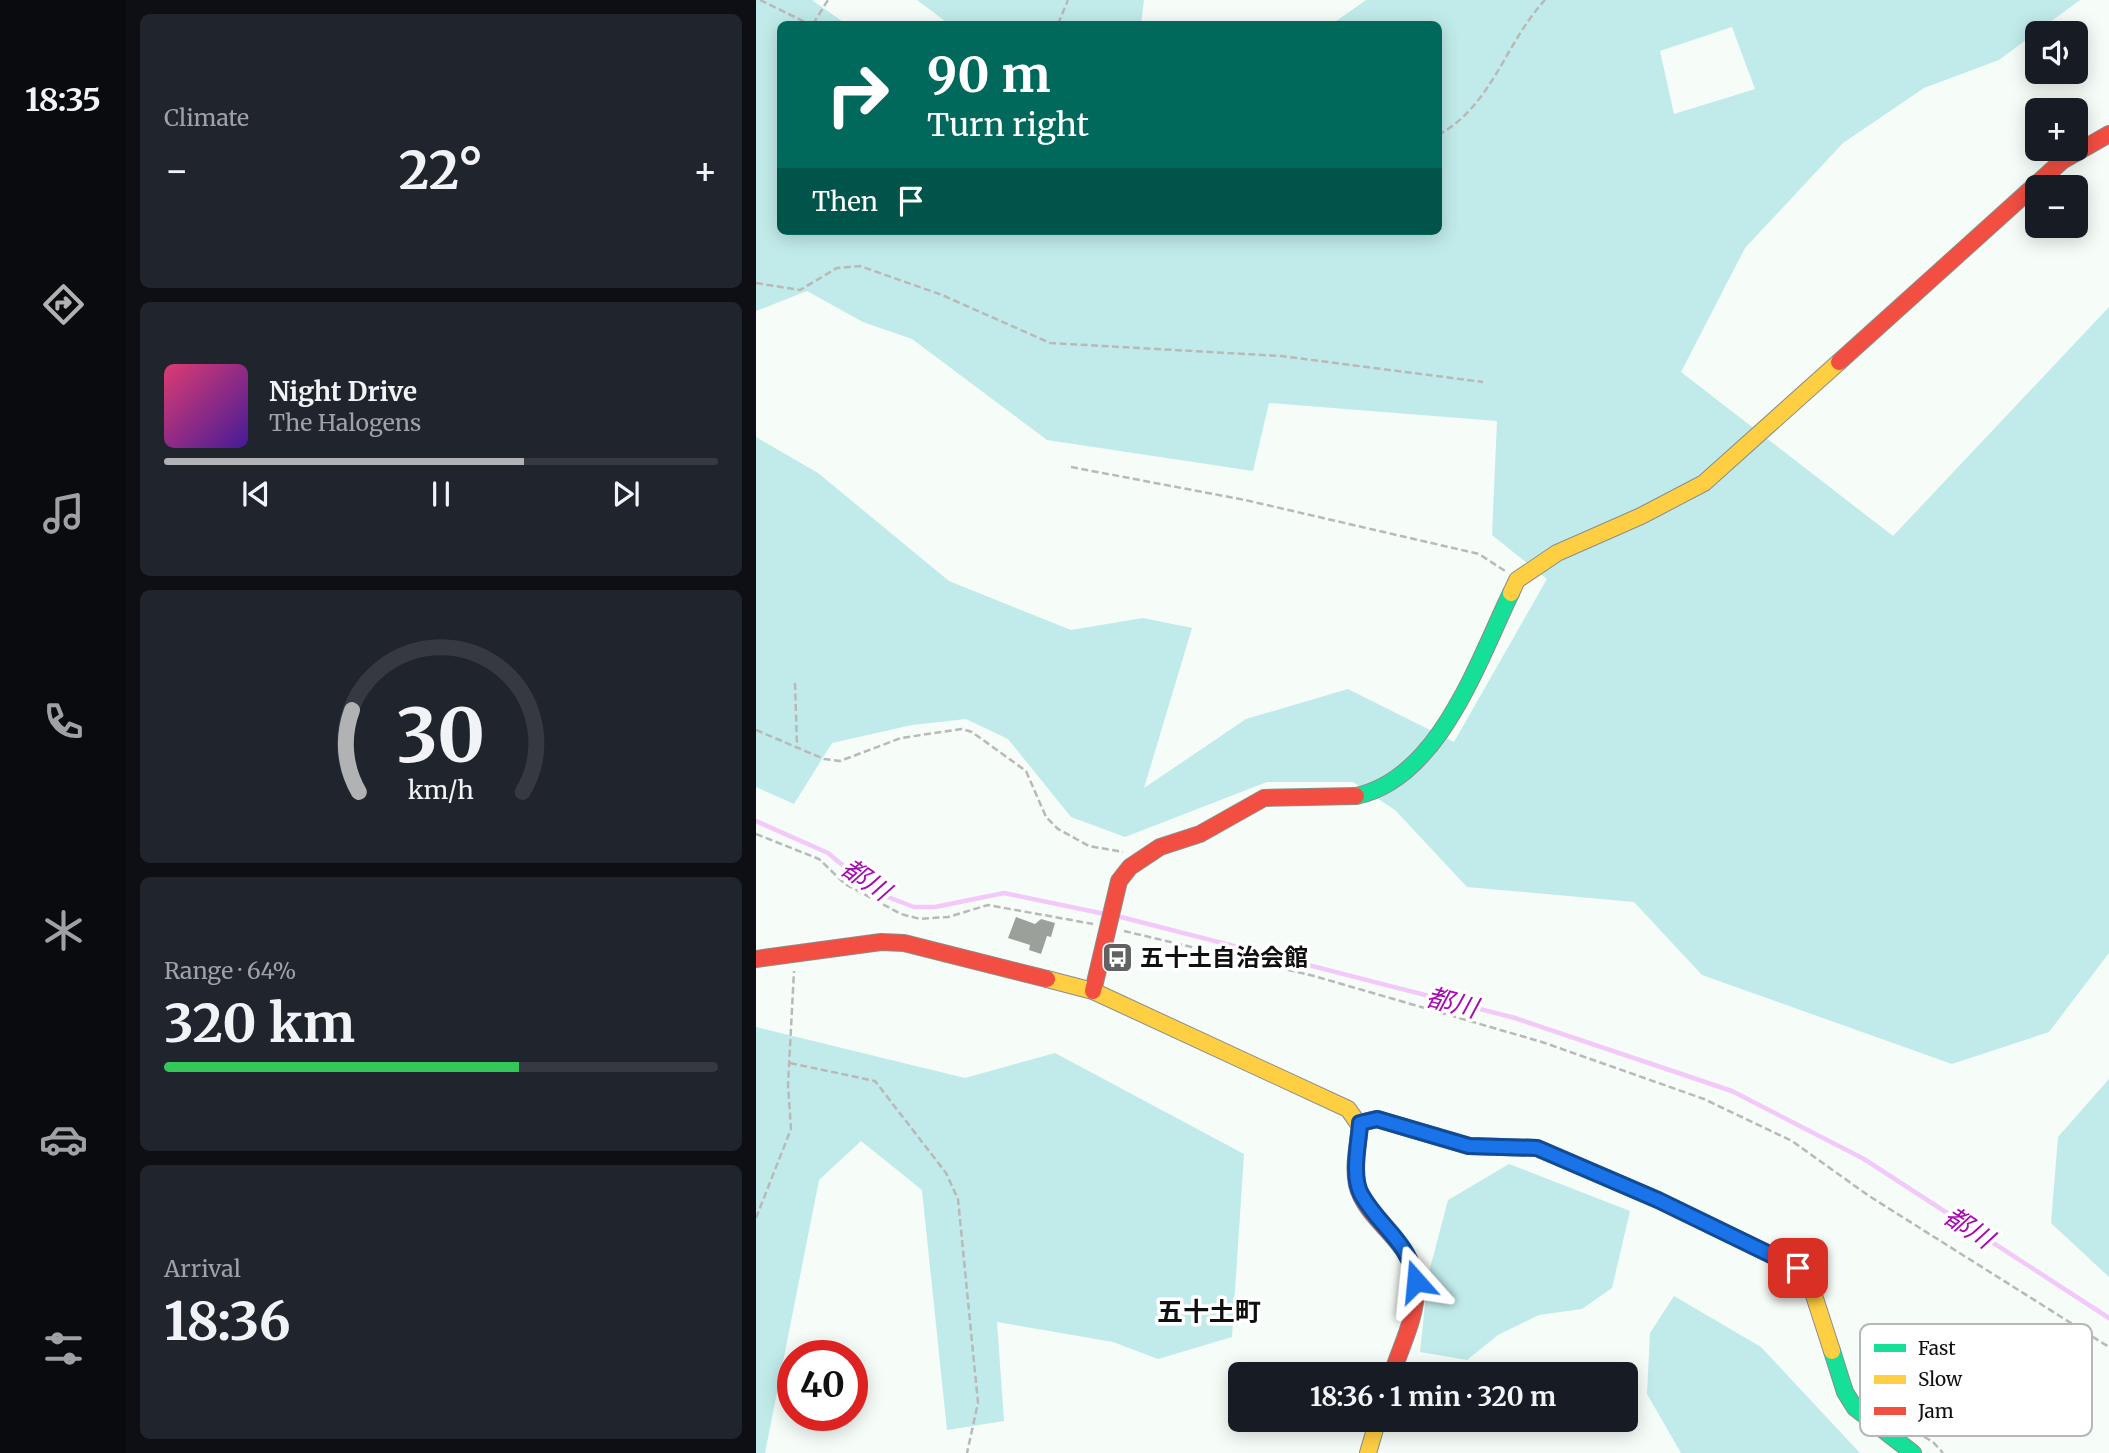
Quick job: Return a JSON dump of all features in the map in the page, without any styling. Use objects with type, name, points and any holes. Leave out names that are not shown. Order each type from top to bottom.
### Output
[{"type":"street","points":[[1093,991],[1119,881],[1143,855],[1200,834],[1264,798],[1348,798],[1372,793],[1398,777],[1441,735],[1517,580],[1531,567],[1563,549],[1634,519],[1704,483],[2062,161],[2109,134]]},
{"type":"street","points":[[756,959],[881,942],[904,943],[1093,991],[1348,1109],[1360,1123],[1357,1169],[1360,1192],[1404,1247],[1416,1281],[1415,1298],[1396,1362]]},
{"type":"street","points":[[1360,1123],[1377,1119],[1469,1146],[1537,1148],[1658,1200],[1798,1268],[1810,1283],[1845,1392],[1854,1408],[1860,1413]]},
{"type":"street","points":[[1367,1453],[1374,1432]]},
{"type":"street","points":[[1891,1436],[1913,1453]]},
{"type":"path","points":[[760,0],[805,21]]},
{"type":"path","points":[[813,21],[828,0]]},
{"type":"path","points":[[1059,21],[1068,0]]},
{"type":"path","points":[[1442,132],[1469,114],[1529,17],[1545,0]]},
{"type":"path","points":[[756,284],[800,290],[836,268],[860,266],[942,295],[1050,343],[1281,356],[1483,382]]},
{"type":"path","points":[[1071,467],[1245,500],[1479,554],[1517,580]]},
{"type":"path","points":[[795,683],[797,746]]},
{"type":"path","points":[[756,730],[824,759],[840,761],[901,738],[961,729],[972,732],[1026,771],[1046,817],[1058,829],[1089,846],[1143,855]]},
{"type":"path","points":[[756,834],[819,859],[845,884],[901,914],[920,919],[948,917],[988,905],[1108,927],[1355,988],[1542,1042],[1704,1099],[1792,1141],[1870,1196],[2073,1324]]},
{"type":"path","points":[[756,1218],[791,1129],[789,1035],[795,954]]},
{"type":"path","points":[[790,1063],[875,1081],[946,1173],[958,1199],[978,1403],[967,1453]]},
{"type":"path","points":[[2092,1336],[2109,1347]]},
{"type":"path","points":[[1923,1436],[1933,1442],[1942,1453]]},
{"type":"shaded area","points":[[756,0],[812,0],[842,21],[777,21],[777,235],[1442,235],[1442,21],[1336,21],[1366,0],[2080,0],[2052,21],[2025,21],[2025,41],[1999,60],[1924,88],[1843,143],[1745,248],[1681,372],[1893,536],[2109,307],[2109,953],[2049,1032],[1952,1064],[1702,975],[1634,902],[1467,887],[1395,810],[1353,782],[1267,782],[1125,837],[1071,817],[1008,739],[966,719],[912,725],[832,743],[794,804],[756,787],[756,437],[818,473],[949,581],[1071,630],[1143,618],[1192,628],[1144,788],[1246,719],[1348,689],[1454,742],[1547,579],[1492,535],[1497,421],[1269,403],[1253,471],[1047,440],[912,339],[863,322],[807,291],[756,311]],"holes":[[[1732,27],[1755,89],[1674,114],[1660,51]]]},
{"type":"shaded area","points":[[917,0],[1144,0],[1141,21],[945,21]]},
{"type":"shaded area","points":[[756,1027],[965,1078],[1055,1053],[1244,1154],[1232,1337],[1158,1359],[1113,1342],[997,1322],[1004,1421],[947,1430],[922,1190],[861,1141],[819,1180],[787,1340],[777,1340],[777,1392],[765,1453],[756,1453]]},
{"type":"shaded area","points":[[2109,1079],[2109,1277],[2051,1223],[2058,1137]]},
{"type":"shaded area","points":[[1509,1164],[1630,1211],[1612,1288],[1582,1309],[1539,1315],[1498,1335],[1467,1360],[1420,1352],[1428,1276],[1448,1200]]},
{"type":"shaded area","points":[[1674,1296],[1761,1347],[1860,1453],[1681,1453],[1647,1394],[1650,1333]]},
{"type":"building","points":[[1016,917],[1035,924],[1041,919],[1055,923],[1051,937],[1047,936],[1041,954],[1029,950],[1030,945],[1008,938]]},
{"type":"waterway","name":"都川","points":[[756,821],[828,853],[875,892],[914,907],[935,907],[1004,893],[1105,914]]},
{"type":"waterway","name":"都川","points":[[1117,916],[1515,1018],[1732,1091],[1864,1159],[2109,1318]]},
{"type":"traffic: fast","points":[[1356,796],[1385,785],[1411,767],[1433,742],[1469,683],[1511,593]]},
{"type":"traffic: fast","points":[[1832,1351],[1845,1392],[1860,1412]]},
{"type":"traffic: fast","points":[[1891,1436],[1913,1453]]},
{"type":"traffic: slow","points":[[1511,593],[1517,580],[1557,553],[1641,516],[1704,483],[1839,362]]},
{"type":"traffic: slow","points":[[1047,979],[1093,991],[1348,1109],[1360,1126]]},
{"type":"traffic: slow","points":[[1360,1123],[1377,1119],[1469,1146],[1537,1148],[1658,1200],[1798,1268],[1810,1283],[1832,1351]]},
{"type":"traffic: slow","points":[[1368,1453],[1374,1432]]},
{"type":"traffic: jam","points":[[1839,362],[2062,161],[2109,134]]},
{"type":"traffic: jam","points":[[1093,991],[1119,881],[1130,867],[1160,847],[1200,834],[1264,798],[1356,796]]},
{"type":"traffic: jam","points":[[756,959],[881,942],[904,943],[1047,979]]},
{"type":"traffic: jam","points":[[1360,1126],[1356,1178],[1362,1199],[1400,1245],[1414,1270],[1416,1297],[1396,1362]]},
{"type":"place","name":"五十土自治会館","points":[[1117,957]]},
{"type":"district","name":"五十土町","points":[[1209,1311]]},
{"type":"route","points":[[1416,1281],[1413,1265],[1404,1247],[1360,1192],[1357,1169],[1360,1123],[1377,1119],[1469,1146],[1537,1148],[1658,1200],[1798,1268]]}]
